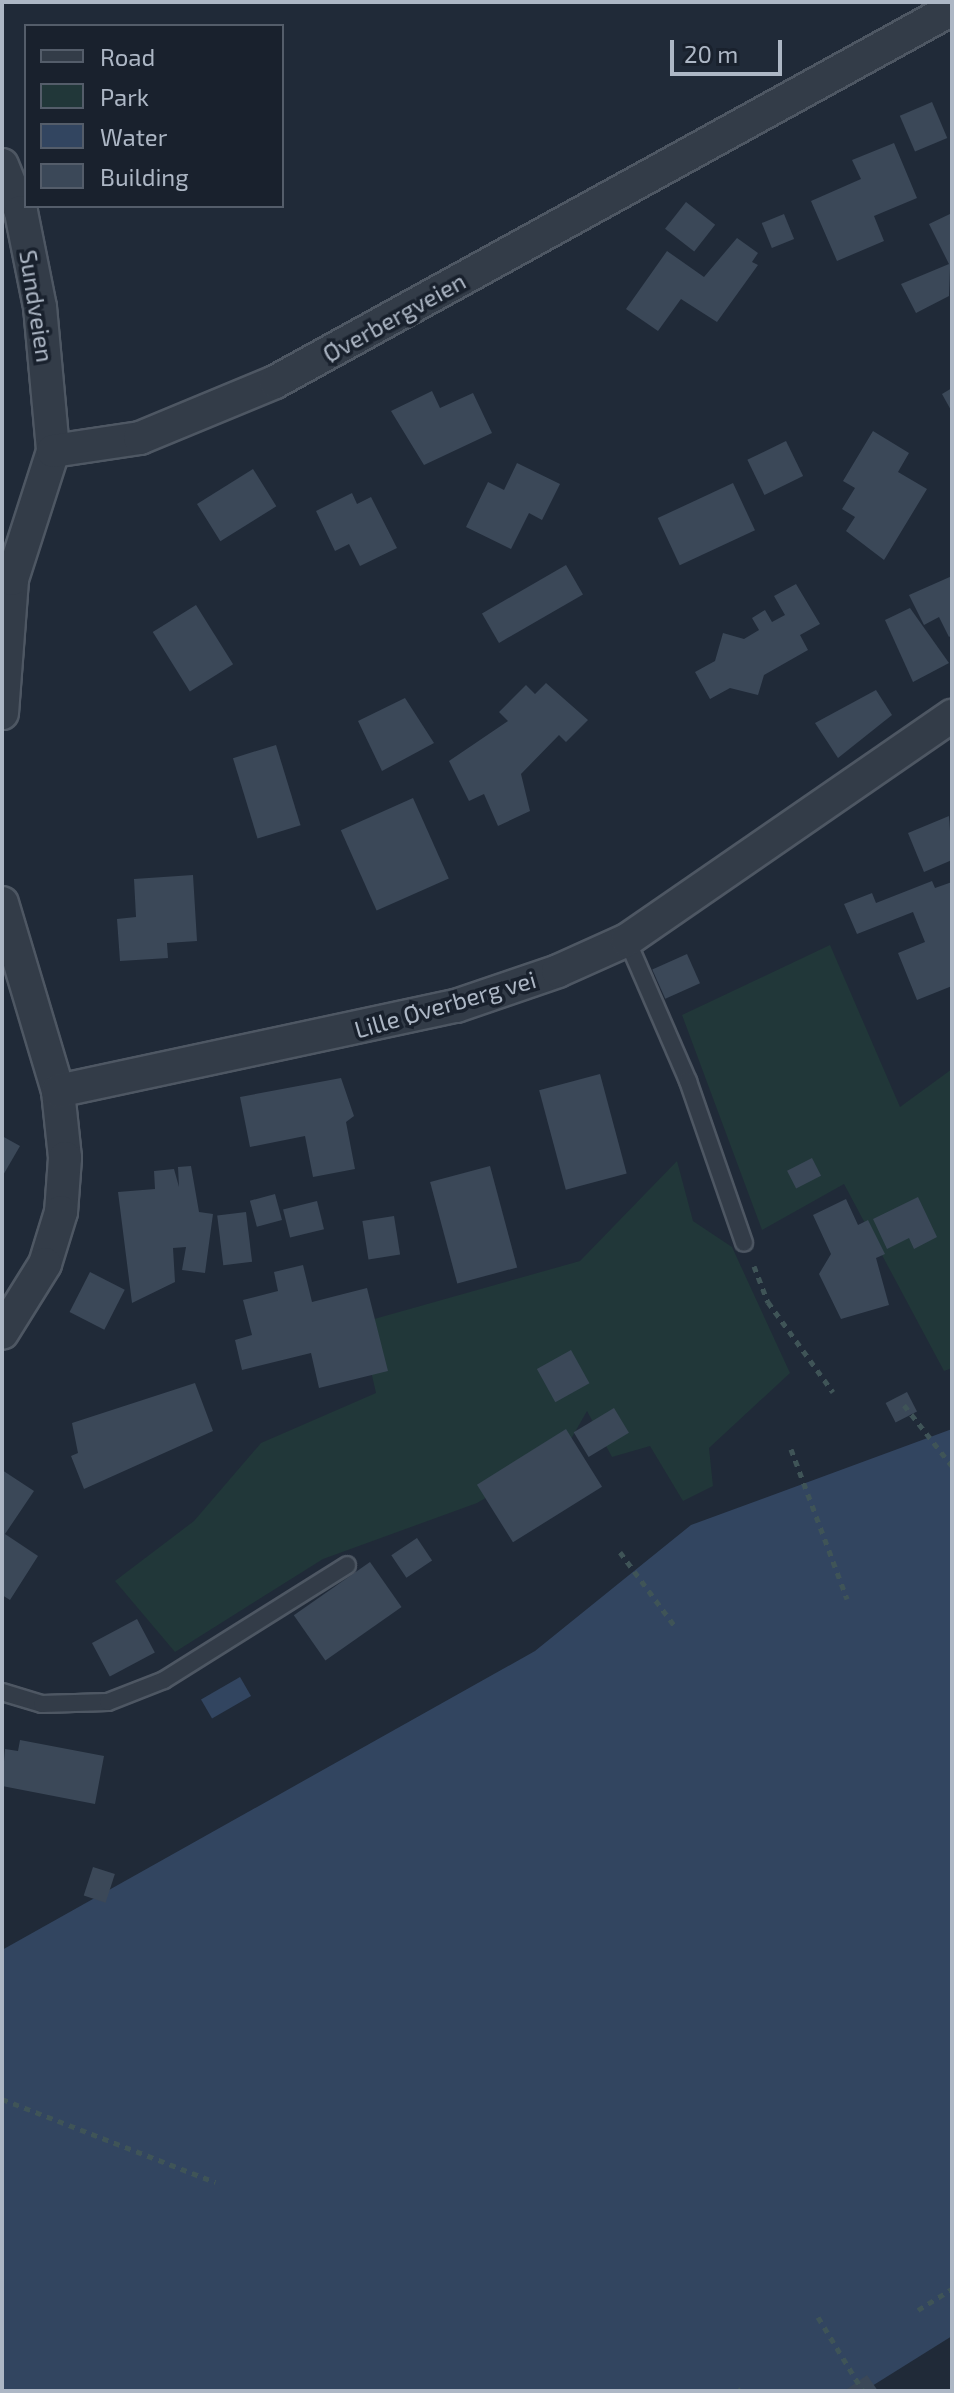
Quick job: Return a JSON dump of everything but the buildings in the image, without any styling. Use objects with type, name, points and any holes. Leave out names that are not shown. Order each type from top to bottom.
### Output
[{"type":"street","name":"Øverbergveien","points":[[53,451],[140,438],[275,382],[952,9]]},
{"type":"street","name":"Sundveien","points":[[2,165],[21,212],[40,307],[53,451]]},
{"type":"street","points":[[2,713],[7,579],[53,451]]},
{"type":"street","name":"Lille Øverberg vei","points":[[58,1091],[456,1006],[627,940],[952,716]]},
{"type":"street","points":[[2,903],[58,1091],[61,1212],[45,1264],[2,1333]]},
{"type":"lane","points":[[627,940],[688,1081],[744,1243]]},
{"type":"lane","points":[[2,1692],[42,1704],[108,1702],[164,1680],[347,1565]]},
{"type":"path","points":[[744,1243],[768,1302],[833,1392]]},
{"type":"path","points":[[904,1405],[952,1466]]},
{"type":"path","points":[[791,1449],[847,1599]]},
{"type":"path","points":[[620,1552],[674,1625]]},
{"type":"path","points":[[2,2099],[215,2182]]},
{"type":"path","points":[[918,2310],[952,2289]]},
{"type":"path","points":[[818,2317],[863,2391]]},
{"type":"green space","points":[[830,945],[900,1107],[952,1069],[952,1368],[944,1371],[844,1184],[762,1230],[682,1015]]},
{"type":"green space","points":[[677,1161],[693,1221],[732,1247],[790,1373],[709,1448],[713,1486],[683,1501],[650,1446],[612,1457],[587,1411],[563,1453],[477,1503],[323,1559],[175,1652],[115,1581],[194,1521],[261,1443],[376,1393],[360,1323],[580,1261]]},
{"type":"water","points":[[952,1429],[952,2336],[864,2391],[2,2391],[2,1950],[535,1651],[691,1525]]},
{"type":"water","points":[[240,1677],[251,1696],[212,1719],[201,1700]]}]
